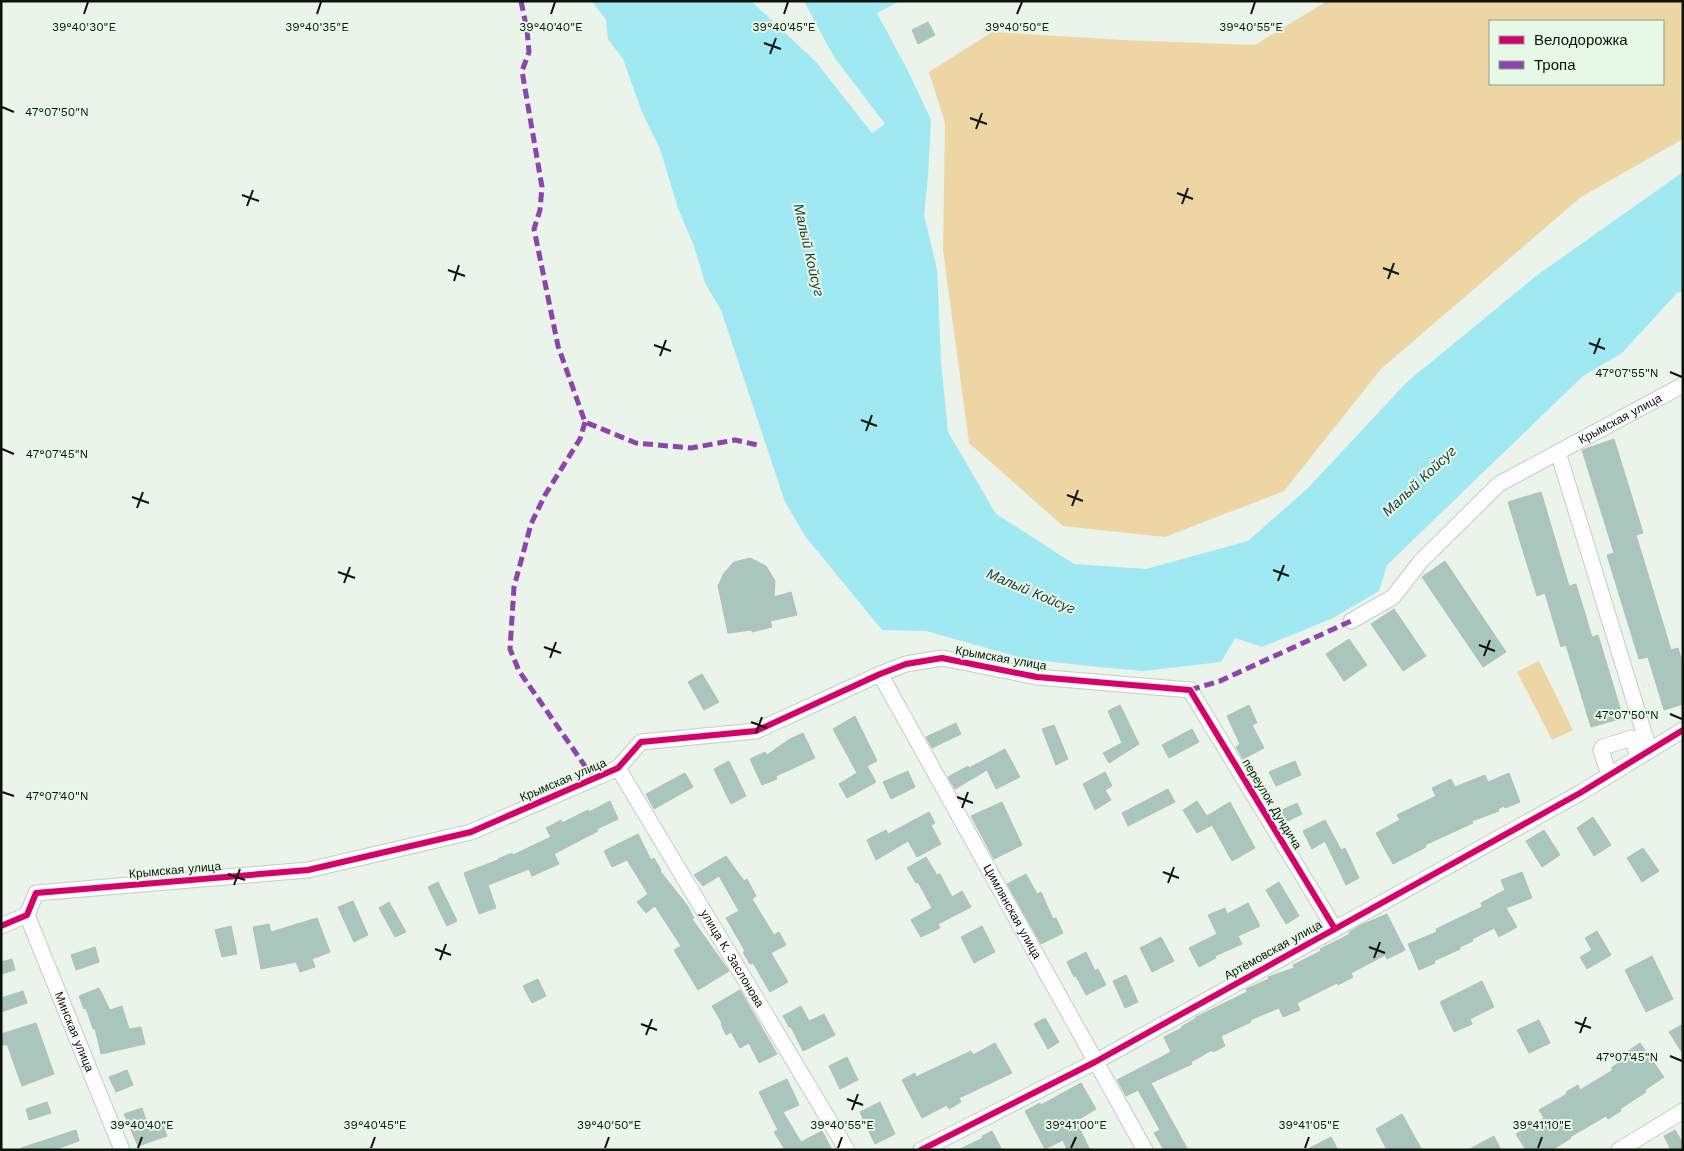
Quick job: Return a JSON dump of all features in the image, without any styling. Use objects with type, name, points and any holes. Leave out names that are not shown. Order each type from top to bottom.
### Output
[{"type":"street","name":"Крымская улица","points":[[1351,621],[1393,598],[1421,560],[1499,484],[1683,385]]},
{"type":"street","points":[[1558,452],[1644,753]]},
{"type":"street","name":"Крымская улица","points":[[28,914],[36,894],[308,870],[472,832],[618,768],[641,742],[756,731],[906,664],[942,658],[1037,677],[1190,690]]},
{"type":"street","name":"Цимлянская улица","points":[[880,674],[1144,1150]]},
{"type":"street","name":"переулок Дундича","points":[[1190,690],[1334,929]]},
{"type":"street","name":"Артёмовская улица","points":[[921,1150],[1095,1062],[1580,792],[1683,730]]},
{"type":"street","points":[[1609,774],[1601,750],[1603,747],[1632,738],[1644,753]]},
{"type":"street","name":"улица К. Заслонова","points":[[618,768],[847,1150]]},
{"type":"street","points":[[1,926],[28,914]]},
{"type":"street","name":"Минская улица","points":[[28,914],[122,1150]]},
{"type":"street","points":[[1619,1150],[1683,1111]]},
{"type":"path","points":[[1642,687],[1656,683]]},
{"type":"shaded area","points":[[1327,1],[1683,1],[1683,139],[1581,197],[1381,369],[1284,491],[1165,537],[1063,526],[969,443],[943,250],[945,123],[929,72],[992,32],[1122,40],[1255,45]]},
{"type":"shaded area","points":[[1539,661],[1573,730],[1552,740],[1517,672]]},
{"type":"water","name":"Малый Койсуг","points":[[592,1],[751,1],[816,62],[872,133],[885,124],[834,57],[804,1],[900,1],[877,13],[909,73],[931,120],[924,215],[937,269],[941,361],[948,432],[996,514],[1074,564],[1146,569],[1248,541],[1307,489],[1407,382],[1536,276],[1683,172],[1683,291],[1677,293],[1622,353],[1583,376],[1387,565],[1379,591],[1333,618],[1262,647],[1235,638],[1221,662],[1143,671],[1026,659],[926,631],[882,630],[805,536],[785,502],[721,310],[705,283],[694,246],[678,208],[660,149],[642,112],[623,59],[608,39],[606,20]]},
{"type":"building","points":[[928,22],[935,35],[918,44],[912,30]]},
{"type":"building","points":[[1614,439],[1643,533],[1636,535],[1671,650],[1678,648],[1683,665],[1683,704],[1664,710],[1648,657],[1639,659],[1607,555],[1614,553],[1582,450]]},
{"type":"building","points":[[1541,492],[1569,586],[1576,584],[1592,637],[1598,635],[1623,718],[1591,727],[1566,645],[1561,647],[1545,593],[1537,596],[1508,502]]},
{"type":"building","points":[[750,558],[766,566],[775,581],[774,597],[791,592],[797,615],[770,621],[772,627],[752,632],[752,630],[728,633],[718,586],[724,573],[734,562]]},
{"type":"building","points":[[1445,561],[1506,652],[1483,667],[1422,577]]},
{"type":"building","points":[[1394,609],[1426,656],[1403,671],[1371,624]]},
{"type":"building","points":[[1349,639],[1367,665],[1344,681],[1326,654]]},
{"type":"building","points":[[702,674],[719,702],[704,710],[688,682]]},
{"type":"building","points":[[1120,705],[1139,744],[1109,763],[1103,753],[1122,743],[1108,711]]},
{"type":"building","points":[[1249,705],[1257,723],[1252,725],[1264,748],[1243,759],[1236,747],[1240,744],[1227,716]]},
{"type":"building","points":[[855,716],[877,761],[867,766],[876,782],[847,798],[839,784],[857,773],[833,729]]},
{"type":"building","points":[[956,723],[961,734],[932,748],[926,737]]},
{"type":"building","points":[[1054,725],[1068,759],[1056,765],[1042,729]]},
{"type":"building","points":[[1192,729],[1199,742],[1169,758],[1162,745]]},
{"type":"building","points":[[803,733],[815,758],[776,776],[777,779],[762,785],[750,759],[765,752],[767,755],[790,739]]},
{"type":"building","points":[[1005,749],[1020,777],[996,789],[987,770],[955,789],[948,777]]},
{"type":"building","points":[[729,761],[746,796],[731,804],[714,769]]},
{"type":"building","points":[[1295,761],[1301,775],[1276,786],[1269,772]]},
{"type":"building","points":[[908,771],[915,787],[891,799],[883,782]]},
{"type":"building","points":[[1105,772],[1112,786],[1105,790],[1111,800],[1095,810],[1083,784]]},
{"type":"building","points":[[685,773],[693,787],[654,809],[646,794]]},
{"type":"building","points":[[1509,773],[1520,802],[1505,808],[1504,806],[1498,809],[1499,811],[1472,821],[1473,823],[1425,845],[1426,847],[1393,864],[1376,833],[1400,820],[1397,815],[1436,796],[1432,788],[1451,779],[1455,787],[1485,775],[1488,782]]},
{"type":"building","points":[[1168,789],[1175,802],[1128,826],[1122,813]]},
{"type":"building","points":[[610,801],[618,819],[554,854],[559,864],[532,876],[529,869],[488,885],[496,908],[479,914],[464,873],[512,853],[513,855],[551,837],[546,828],[561,820],[562,823],[588,810],[589,812]]},
{"type":"building","points":[[1197,801],[1212,824],[1207,816],[1230,802],[1255,848],[1232,861],[1212,825],[1197,833],[1183,810]]},
{"type":"building","points":[[1002,802],[1022,845],[994,859],[971,816]]},
{"type":"building","points":[[1297,803],[1302,814],[1282,824],[1276,813]]},
{"type":"building","points":[[929,812],[935,823],[931,825],[941,844],[917,857],[908,841],[876,860],[867,840],[886,830],[888,834]]},
{"type":"building","points":[[1593,817],[1611,845],[1594,856],[1577,828]]},
{"type":"building","points":[[1325,820],[1341,850],[1345,848],[1359,878],[1346,885],[1325,841],[1312,849],[1303,831]]},
{"type":"building","points":[[1544,830],[1560,855],[1542,867],[1526,841]]},
{"type":"building","points":[[638,834],[651,860],[654,858],[660,871],[687,905],[694,918],[692,919],[729,971],[698,990],[674,950],[681,946],[655,906],[646,913],[637,902],[648,894],[627,860],[612,867],[604,851]]},
{"type":"building","points":[[1643,848],[1659,871],[1642,882],[1627,858]]},
{"type":"building","points":[[726,856],[744,881],[747,879],[756,896],[752,899],[774,935],[779,932],[786,945],[771,953],[788,982],[770,992],[753,963],[750,964],[743,952],[745,951],[726,918],[739,911],[719,876],[703,886],[694,875]]},
{"type":"building","points":[[926,857],[937,875],[940,874],[952,897],[962,891],[971,907],[938,924],[940,928],[921,937],[911,920],[932,908],[918,882],[916,883],[907,868]]},
{"type":"building","points":[[1522,872],[1532,898],[1506,908],[1517,927],[1499,937],[1494,928],[1472,939],[1473,941],[1460,947],[1460,949],[1434,961],[1435,963],[1419,970],[1408,944],[1437,932],[1436,929],[1482,907],[1481,903],[1505,890],[1501,880]]},
{"type":"building","points":[[1026,874],[1037,894],[1041,892],[1053,919],[1056,918],[1063,933],[1041,944],[1007,884]]},
{"type":"building","points":[[438,882],[457,921],[447,926],[428,887]]},
{"type":"building","points":[[1279,882],[1299,916],[1286,924],[1266,890]]},
{"type":"building","points":[[353,901],[368,935],[354,942],[338,907]]},
{"type":"building","points":[[389,902],[406,932],[395,937],[379,908]]},
{"type":"building","points":[[1248,903],[1260,926],[1238,936],[1242,944],[1215,956],[1216,958],[1199,967],[1189,948],[1217,934],[1208,915],[1225,908],[1227,914]]},
{"type":"building","points":[[1387,914],[1405,950],[1387,959],[1385,955],[1351,973],[1353,977],[1297,1003],[1300,1010],[1283,1017],[1279,1008],[1250,1020],[1251,1022],[1221,1036],[1225,1046],[1213,1052],[1212,1050],[1191,1062],[1192,1064],[1151,1083],[1188,1150],[1164,1150],[1154,1133],[1160,1130],[1138,1090],[1126,1096],[1117,1080],[1171,1052],[1164,1037],[1182,1028],[1196,1017],[1247,992],[1246,989],[1269,979],[1268,977],[1294,968],[1293,965],[1350,934],[1349,932],[1361,925]]},
{"type":"building","points":[[317,918],[330,952],[312,959],[315,967],[300,972],[296,962],[261,969],[253,927],[269,924],[271,932]]},
{"type":"building","points":[[231,926],[237,954],[222,957],[215,930]]},
{"type":"building","points":[[982,926],[995,952],[974,963],[961,937]]},
{"type":"building","points":[[1597,931],[1611,955],[1587,969],[1580,957],[1592,950],[1585,938]]},
{"type":"building","points":[[1161,937],[1174,961],[1152,972],[1140,948]]},
{"type":"building","points":[[95,947],[99,962],[76,970],[71,955]]},
{"type":"building","points":[[1086,952],[1095,971],[1098,969],[1106,985],[1086,995],[1067,962]]},
{"type":"building","points":[[1652,956],[1673,999],[1646,1012],[1625,970]]},
{"type":"building","points":[[12,959],[15,970],[1,974],[1,962]]},
{"type":"building","points":[[1126,975],[1138,1002],[1125,1008],[1113,981]]},
{"type":"building","points":[[538,979],[546,996],[532,1003],[523,986]]},
{"type":"building","points":[[1482,981],[1494,1007],[1470,1019],[1472,1024],[1454,1032],[1440,1002]]},
{"type":"building","points":[[99,988],[110,1010],[122,1006],[129,1029],[141,1027],[145,1044],[101,1054],[95,1028],[93,1029],[86,1008],[84,1009],[79,996]]},
{"type":"building","points":[[740,990],[777,1054],[759,1063],[749,1043],[740,1048],[731,1032],[726,1035],[722,1023],[712,1006]]},
{"type":"building","points":[[23,991],[27,1003],[1,1012],[1,998]]},
{"type":"building","points":[[801,1006],[809,1021],[824,1014],[835,1035],[803,1051],[783,1016]]},
{"type":"building","points":[[1045,1018],[1059,1042],[1048,1049],[1034,1024]]},
{"type":"building","points":[[1539,1020],[1550,1043],[1529,1053],[1517,1030]]},
{"type":"building","points":[[36,1023],[54,1074],[22,1086],[7,1044],[1,1046],[1,1034]]},
{"type":"building","points":[[1683,1024],[1683,1054],[1669,1032]]},
{"type":"building","points":[[995,1043],[1012,1073],[959,1098],[961,1102],[949,1109],[947,1105],[922,1118],[902,1080],[915,1073],[916,1077],[971,1051],[973,1055]]},
{"type":"building","points":[[1640,1043],[1664,1077],[1645,1090],[1646,1092],[1620,1109],[1621,1111],[1608,1119],[1606,1116],[1552,1150],[1526,1150],[1516,1134],[1544,1118],[1539,1110],[1567,1094],[1566,1092],[1578,1085],[1580,1090],[1613,1070],[1611,1068],[1630,1055],[1627,1052]]},
{"type":"building","points":[[847,1057],[858,1080],[840,1089],[829,1066]]},
{"type":"building","points":[[127,1070],[133,1085],[116,1092],[109,1077]]},
{"type":"building","points":[[787,1079],[799,1105],[783,1112],[801,1142],[822,1131],[832,1150],[785,1150],[774,1132],[778,1130],[759,1092]]},
{"type":"building","points":[[1081,1083],[1096,1109],[1076,1121],[1090,1150],[1067,1150],[1063,1140],[1045,1149],[1025,1111],[1040,1103],[1041,1105]]},
{"type":"building","points":[[47,1102],[51,1113],[29,1120],[26,1109]]},
{"type":"building","points":[[880,1102],[895,1134],[875,1144],[860,1112]]},
{"type":"building","points":[[142,1108],[149,1130],[163,1125],[167,1136],[138,1146],[124,1114]]},
{"type":"building","points":[[1402,1114],[1422,1150],[1387,1150],[1376,1129]]},
{"type":"building","points":[[76,1130],[79,1141],[53,1150],[22,1150],[21,1148]]},
{"type":"building","points":[[1675,1130],[1683,1143],[1683,1150],[1671,1150],[1664,1136]]},
{"type":"building","points":[[992,1131],[1002,1150],[958,1150],[983,1138],[982,1136]]},
{"type":"building","points":[[1494,1136],[1501,1150],[1468,1150]]},
{"type":"building","points":[[1331,1137],[1338,1150],[1306,1150]]},
{"type":"marked path","points":[[521,1],[529,52],[522,71],[542,187],[540,210],[534,229],[558,346],[585,422],[636,443],[691,448],[735,440],[758,445]]},
{"type":"marked path","points":[[585,422],[580,439],[545,495],[531,524],[514,587],[510,649],[519,671],[594,779]]},
{"type":"marked path","points":[[1190,690],[1220,681],[1351,621]]},
{"type":"cycle path","points":[[1,926],[27,915],[36,893],[308,870],[471,832],[618,768],[641,742],[756,731],[880,674],[906,664],[942,658],[1037,677],[1190,690],[1335,929]]},
{"type":"cycle path","points":[[921,1150],[1095,1062],[1580,793],[1683,730]]}]
